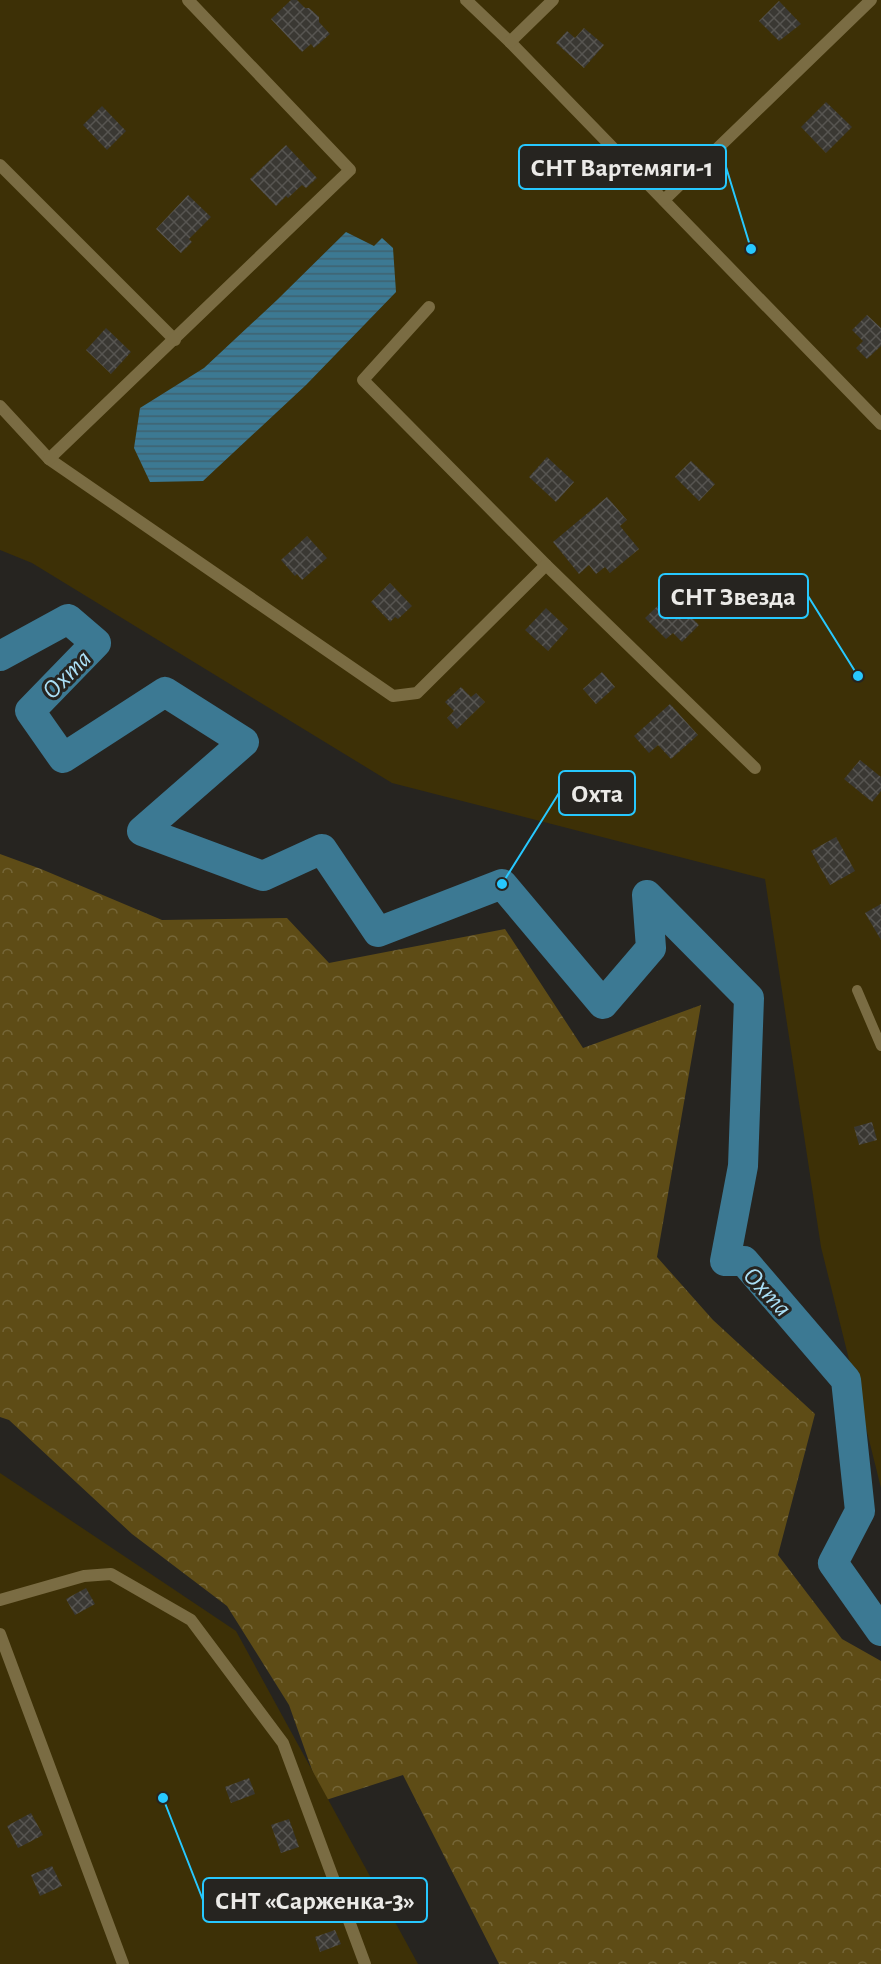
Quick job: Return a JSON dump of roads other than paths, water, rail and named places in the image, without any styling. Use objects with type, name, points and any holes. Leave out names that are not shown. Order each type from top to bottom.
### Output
[{"type":"street","points":[[49,459],[350,170],[188,0]]},
{"type":"street","points":[[466,0],[510,42],[881,424]]},
{"type":"street","points":[[510,42],[552,0]]},
{"type":"street","points":[[664,200],[871,0]]},
{"type":"street","points":[[0,165],[174,340]]},
{"type":"street","points":[[429,307],[363,380],[546,564],[755,768]]},
{"type":"street","points":[[0,406],[49,459],[393,696],[417,693],[546,564]]},
{"type":"street","points":[[0,1600],[84,1576],[111,1574],[191,1620],[283,1743],[365,1964]]},
{"type":"street","points":[[0,1634],[123,1964]]},
{"type":"lane","points":[[857,990],[881,1046]]},
{"type":"water","points":[[346,232],[374,246],[382,238],[393,248],[396,292],[306,385],[203,481],[150,482],[134,448],[140,408],[204,368]]},
{"type":"waterway","name":"Охта","points":[[0,656],[68,619],[96,643],[30,711],[63,758],[165,692],[244,742],[142,831],[263,876],[322,849],[378,932],[502,884],[603,1004],[651,948],[647,895],[749,998],[743,1166],[725,1261],[744,1261],[846,1380],[860,1511],[833,1563],[881,1631]]},
{"type":"place","name":"СНТ Вартемяги-1","points":[[751,249]]},
{"type":"place","name":"СНТ Звезда","points":[[858,676]]},
{"type":"place","name":"Охта","points":[[502,884]]},
{"type":"place","name":"СНТ «Сарженка-3»","points":[[163,1798]]}]
